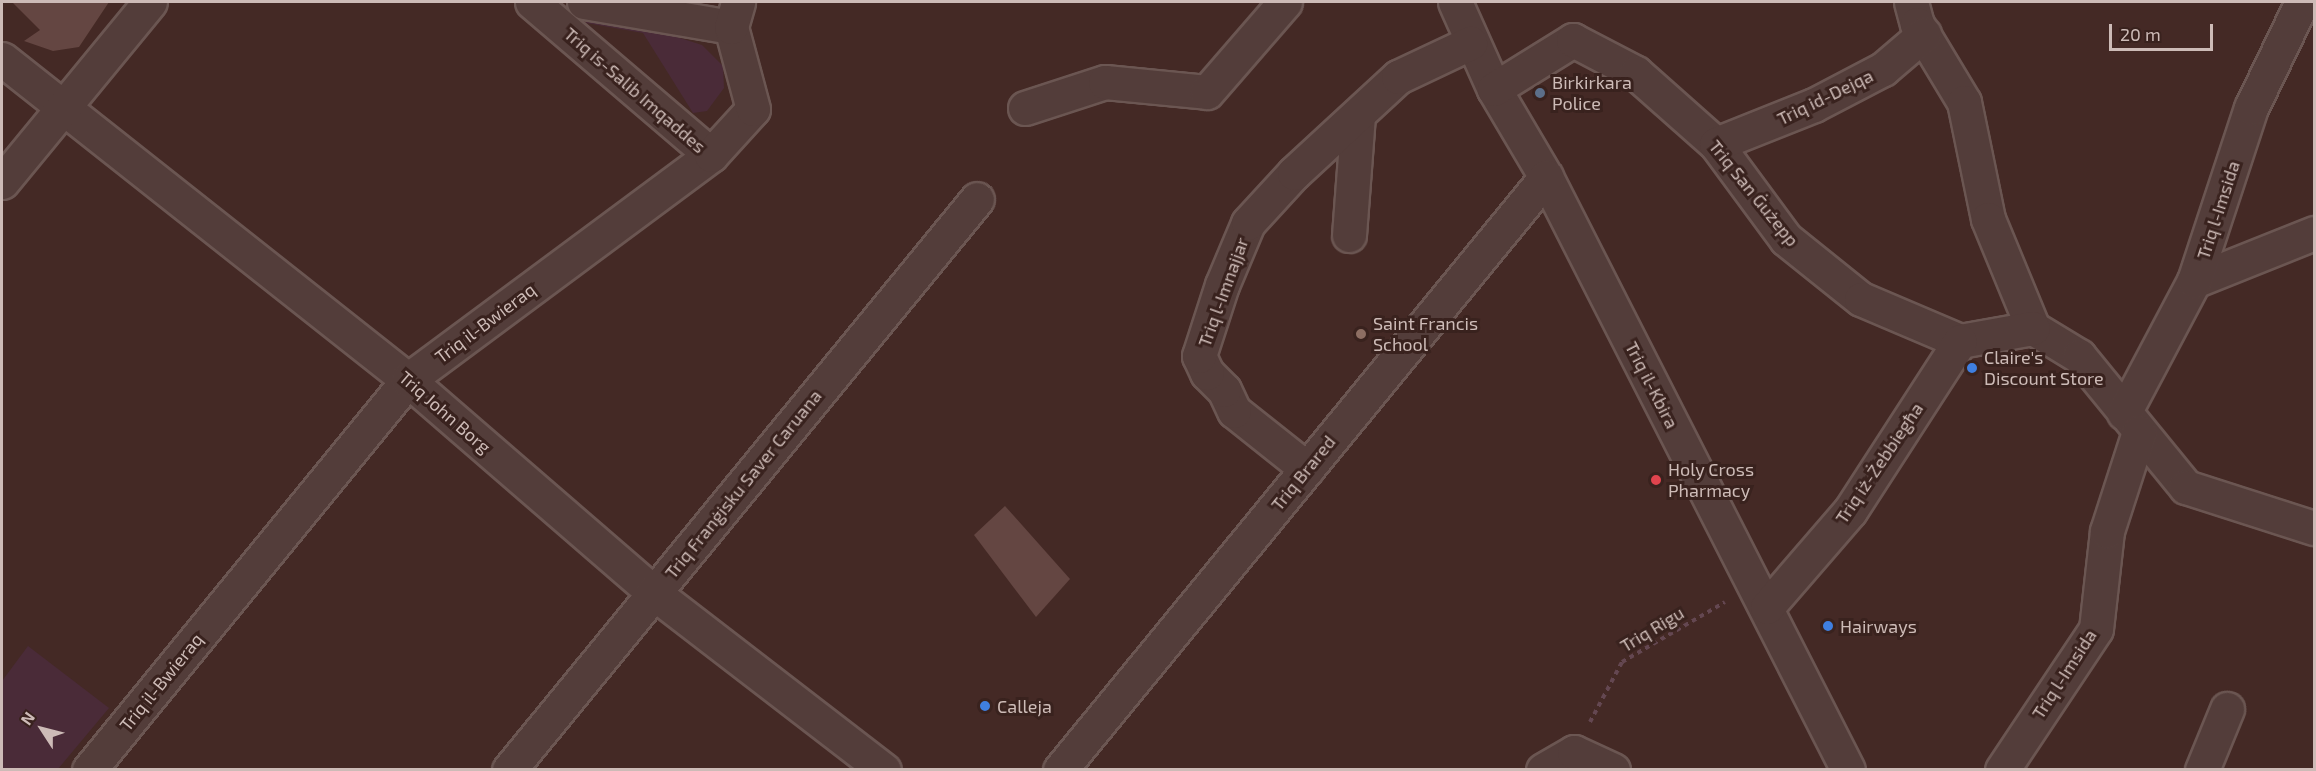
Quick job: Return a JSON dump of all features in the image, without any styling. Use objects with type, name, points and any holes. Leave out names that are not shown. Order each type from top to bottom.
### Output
[{"type":"street","points":[[2,182],[150,2]]},
{"type":"street","name":"Triq is-Salib Imqaddes","points":[[532,2],[711,155]]},
{"type":"street","name":"Triq is-Salib Imqaddes","points":[[584,2],[734,14]]},
{"type":"street","points":[[1025,108],[1105,82],[1207,92],[1285,2]]},
{"type":"street","name":"Triq il-Kbira","points":[[1455,2],[1470,43],[1494,89],[1546,177],[1848,770]]},
{"type":"street","points":[[1911,2],[1924,34],[1964,102],[1988,219],[2033,328],[2079,356],[2186,487],[2314,528]]},
{"type":"street","name":"Triq l-Imsida","points":[[2002,770],[2096,629],[2107,531],[2131,422],[2194,281],[2251,108],[2302,2]]},
{"type":"street","name":"Triq il-Bwieraq","points":[[89,770],[408,380],[711,155],[753,109],[734,14]]},
{"type":"street","name":"Triq id-Dejqa","points":[[1716,144],[1814,105],[1882,69],[1924,34]]},
{"type":"street","name":"Triq San Ġużepp","points":[[1494,89],[1573,40],[1636,73],[1716,144],[1786,239],[1861,299],[1960,341]]},
{"type":"street","name":"Triq l-Imnajjar","points":[[1307,469],[1234,411],[1224,390],[1207,373],[1199,356],[1222,285],[1248,223],[1294,173],[1398,76],[1470,43]]},
{"type":"street","name":"Triq John Borg","points":[[2,59],[408,380],[654,593],[884,770]]},
{"type":"street","points":[[1349,235],[1358,115]]},
{"type":"street","name":"Triq Brared","points":[[1060,770],[1546,177]]},
{"type":"street","name":"Triq Franġisku Saver Caruana","points":[[509,770],[977,199]]},
{"type":"street","points":[[2194,281],[2314,233]]},
{"type":"street","points":[[1960,341],[2033,328]]},
{"type":"street","name":"Triq iż-Żebbiegħa","points":[[1760,596],[1850,511],[1960,341]]},
{"type":"street","points":[[2202,770],[2227,709]]},
{"type":"street","points":[[1543,770],[1574,752],[1613,770]]},
{"type":"path","name":"Triq Rigu","points":[[1574,752],[1622,662],[1760,596]]},
{"type":"shaded area","points":[[592,10],[702,45],[723,66],[724,88],[707,111],[693,113],[643,33],[586,23]]},
{"type":"shaded area","points":[[28,646],[109,708],[58,769],[2,769],[2,681]]},
{"type":"building","points":[[12,2],[109,2],[79,47],[53,51],[24,41],[40,30]]},
{"type":"building","points":[[1005,506],[1070,579],[1036,617],[974,535]]},
{"type":"place","name":"Birkirkara Police","points":[[1540,93]]},
{"type":"place","name":"Saint Francis School","points":[[1361,334]]},
{"type":"place","name":"Claire's Discount Store","points":[[1972,368]]},
{"type":"place","name":"Holy Cross Pharmacy","points":[[1656,480]]},
{"type":"place","name":"Hairways","points":[[1828,626]]},
{"type":"place","name":"Calleja","points":[[985,706]]}]
